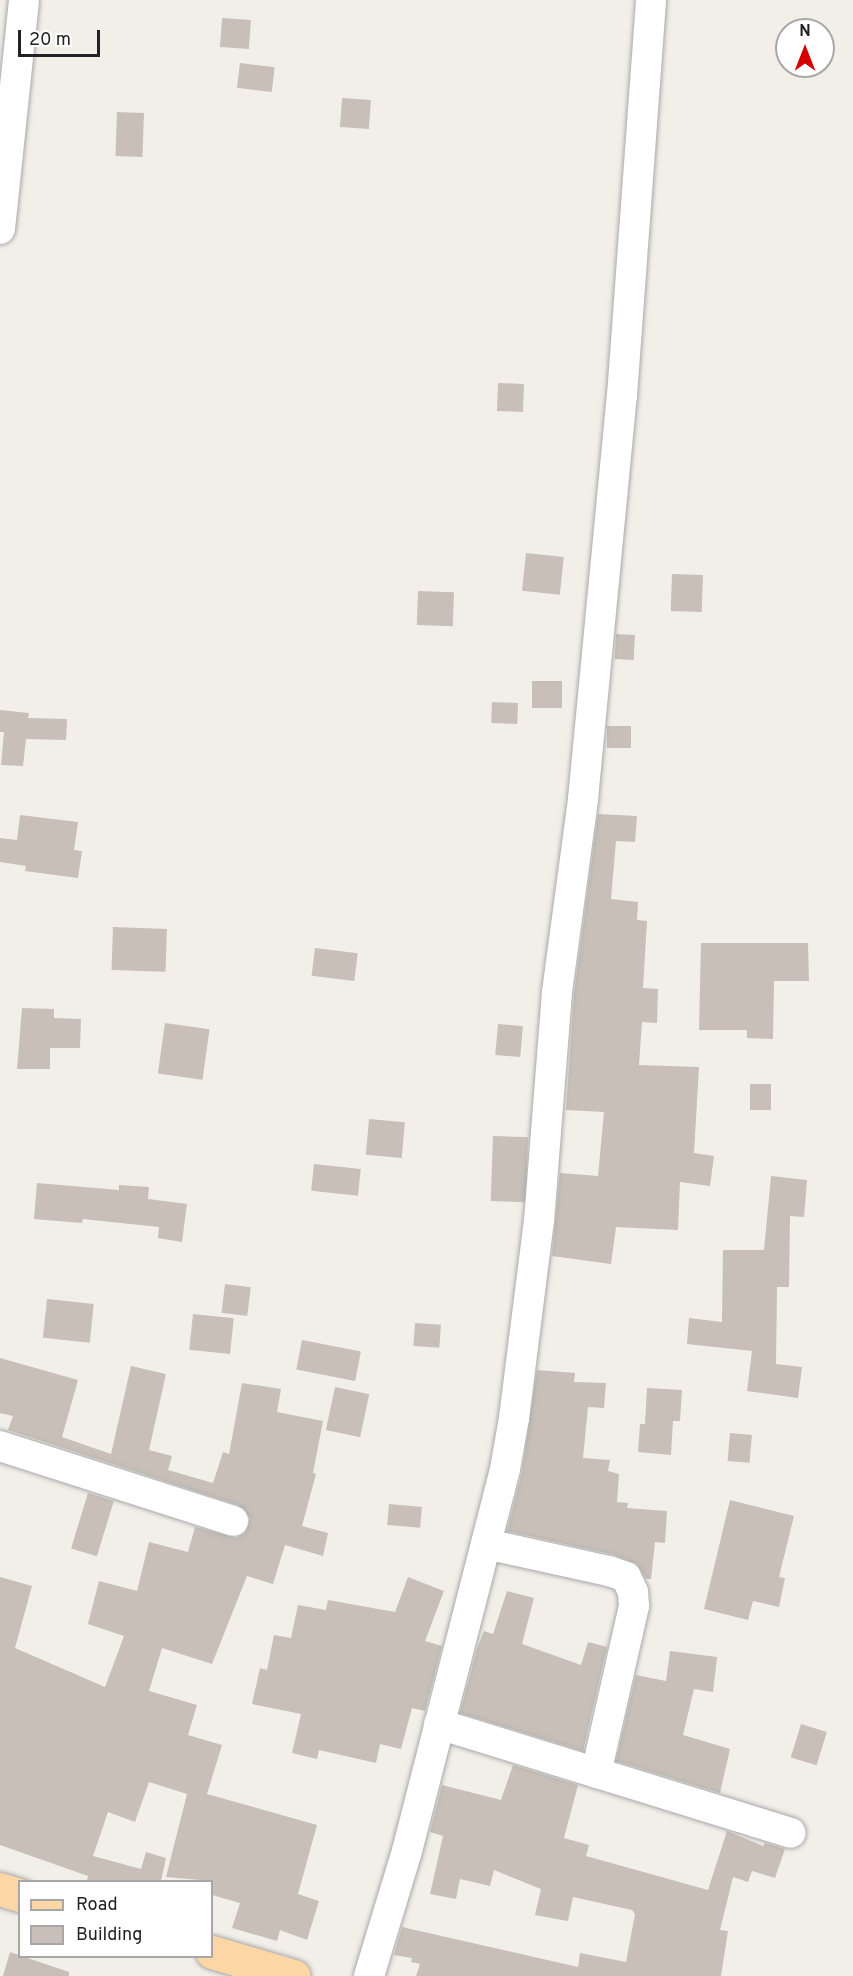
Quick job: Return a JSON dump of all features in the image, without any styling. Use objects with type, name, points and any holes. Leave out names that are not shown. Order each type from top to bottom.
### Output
[{"type":"main road","points":[[0,1889],[18,1894]]},
{"type":"main road","points":[[213,1952],[294,1976]]},
{"type":"street","points":[[369,1976],[439,1724],[505,1469],[538,1221],[557,992],[583,799],[621,407],[651,0]]},
{"type":"street","points":[[0,229],[15,16]]},
{"type":"street","points":[[0,1446],[233,1521]]},
{"type":"street","points":[[486,1544],[626,1577],[633,1592],[634,1606],[596,1773]]},
{"type":"street","points":[[439,1724],[791,1833]]},
{"type":"building","points":[[222,18],[251,20],[249,49],[220,47]]},
{"type":"building","points":[[240,63],[275,67],[272,92],[237,88]]},
{"type":"building","points":[[342,98],[371,100],[369,129],[340,127]]},
{"type":"building","points":[[117,112],[144,113],[142,157],[115,156]]},
{"type":"building","points":[[498,383],[524,384],[523,412],[497,411]]},
{"type":"building","points":[[526,553],[564,557],[560,595],[522,591]]},
{"type":"building","points":[[672,574],[703,575],[702,612],[671,611]]},
{"type":"building","points":[[418,591],[454,592],[453,626],[417,625]]},
{"type":"building","points":[[616,634],[635,635],[634,660],[615,659]]},
{"type":"building","points":[[532,681],[562,681],[562,708],[532,708]]},
{"type":"building","points":[[492,702],[518,703],[517,724],[491,723]]},
{"type":"building","points":[[0,710],[29,713],[28,718],[67,719],[66,740],[26,739],[23,766],[1,765],[4,732],[0,732]]},
{"type":"building","points":[[607,726],[631,726],[631,748],[607,748]]},
{"type":"building","points":[[598,814],[637,816],[635,842],[616,841],[611,899],[638,902],[637,920],[647,921],[643,988],[658,989],[657,1023],[642,1022],[639,1065],[699,1067],[694,1153],[714,1156],[710,1186],[680,1182],[678,1230],[616,1227],[611,1264],[552,1256],[560,1173],[598,1176],[604,1112],[566,1110],[574,994]]},
{"type":"building","points":[[20,815],[78,822],[74,850],[82,851],[78,878],[25,871],[26,866],[0,862],[0,838],[17,840]]},
{"type":"building","points":[[113,927],[167,929],[165,972],[111,970]]},
{"type":"building","points":[[701,943],[808,943],[809,981],[774,981],[773,1039],[747,1038],[747,1030],[699,1030]]},
{"type":"building","points":[[315,948],[358,953],[354,981],[312,976]]},
{"type":"building","points":[[22,1008],[54,1009],[54,1018],[81,1019],[80,1048],[50,1048],[50,1069],[17,1069]]},
{"type":"building","points":[[165,1023],[210,1029],[202,1080],[158,1074]]},
{"type":"building","points":[[498,1024],[523,1026],[520,1057],[495,1055]]},
{"type":"building","points":[[750,1084],[771,1084],[771,1110],[750,1110]]},
{"type":"building","points":[[369,1119],[405,1122],[402,1158],[366,1155]]},
{"type":"building","points":[[493,1136],[528,1137],[526,1202],[491,1201]]},
{"type":"building","points":[[314,1164],[361,1169],[358,1196],[311,1191]]},
{"type":"building","points":[[771,1176],[807,1180],[804,1217],[790,1216],[789,1287],[777,1287],[776,1364],[802,1367],[798,1398],[747,1391],[752,1351],[687,1344],[689,1318],[722,1322],[723,1250],[764,1250]]},
{"type":"building","points":[[37,1183],[119,1190],[119,1185],[149,1187],[148,1199],[187,1204],[182,1242],[158,1238],[159,1227],[83,1219],[82,1223],[34,1219]]},
{"type":"building","points":[[225,1284],[251,1287],[247,1316],[221,1313]]},
{"type":"building","points":[[47,1299],[94,1304],[90,1343],[43,1338]]},
{"type":"building","points":[[193,1314],[234,1318],[230,1354],[189,1350]]},
{"type":"building","points":[[415,1323],[441,1325],[439,1348],[413,1346]]},
{"type":"building","points":[[302,1340],[361,1351],[355,1381],[296,1369]]},
{"type":"building","points":[[0,1358],[78,1380],[62,1437],[111,1454],[131,1366],[166,1374],[149,1450],[172,1456],[168,1470],[213,1483],[223,1452],[229,1454],[242,1383],[281,1389],[277,1412],[323,1421],[313,1473],[316,1474],[302,1526],[328,1533],[323,1556],[285,1545],[273,1584],[247,1576],[212,1664],[162,1648],[149,1691],[197,1705],[188,1735],[222,1745],[207,1794],[317,1825],[298,1894],[319,1901],[307,1940],[280,1930],[277,1941],[232,1928],[240,1903],[213,1895],[213,1880],[166,1877],[187,1794],[149,1782],[135,1822],[108,1812],[93,1856],[141,1869],[146,1852],[166,1858],[161,1880],[87,1880],[88,1876],[0,1845],[0,1577],[32,1586],[15,1648],[105,1687],[124,1636],[88,1624],[99,1581],[137,1591],[149,1542],[188,1552],[195,1527],[236,1538],[245,1533],[250,1518],[238,1505],[8,1430],[13,1416],[0,1413]]},
{"type":"building","points":[[537,1370],[575,1373],[574,1382],[606,1383],[604,1408],[588,1407],[583,1458],[610,1460],[608,1471],[619,1474],[617,1502],[628,1503],[627,1508],[667,1511],[665,1543],[655,1542],[651,1579],[646,1579],[637,1564],[615,1555],[507,1531],[522,1472]]},
{"type":"building","points":[[335,1387],[369,1394],[360,1437],[326,1430]]},
{"type":"building","points":[[647,1388],[682,1390],[680,1421],[673,1421],[671,1455],[638,1452],[640,1424],[645,1424]]},
{"type":"building","points":[[730,1433],[752,1435],[749,1463],[728,1461]]},
{"type":"building","points":[[88,1493],[114,1501],[97,1556],[71,1548]]},
{"type":"building","points":[[730,1500],[794,1516],[779,1577],[785,1578],[779,1607],[753,1601],[748,1620],[704,1609]]},
{"type":"building","points":[[389,1504],[422,1507],[420,1528],[387,1525]]},
{"type":"building","points":[[408,1577],[444,1591],[425,1641],[442,1646],[425,1711],[412,1708],[401,1749],[380,1744],[376,1763],[319,1750],[317,1759],[292,1753],[301,1714],[252,1704],[260,1668],[267,1670],[274,1635],[291,1638],[298,1605],[326,1610],[328,1600],[395,1612]]},
{"type":"building","points":[[507,1591],[534,1598],[522,1644],[581,1665],[588,1642],[607,1647],[583,1751],[460,1713],[477,1649],[484,1631],[493,1634]]},
{"type":"building","points":[[670,1651],[717,1657],[713,1692],[694,1689],[683,1735],[730,1749],[720,1793],[616,1761],[636,1675],[666,1681]]},
{"type":"building","points":[[801,1724],[827,1732],[817,1765],[791,1757]]},
{"type":"building","points":[[513,1765],[578,1785],[564,1838],[589,1845],[586,1856],[708,1890],[727,1831],[763,1846],[765,1843],[785,1849],[775,1878],[752,1871],[748,1882],[733,1877],[720,1930],[728,1931],[721,1976],[416,1976],[420,1964],[411,1962],[412,1958],[394,1955],[402,1927],[578,1967],[580,1953],[626,1962],[635,1914],[632,1910],[573,1897],[568,1921],[535,1915],[541,1889],[494,1870],[490,1886],[460,1879],[456,1899],[430,1894],[443,1836],[430,1832],[442,1785],[501,1800]]},
{"type":"building","points":[[10,1952],[18,1955],[18,1958],[28,1958],[69,1972],[69,1976],[3,1976]]}]
